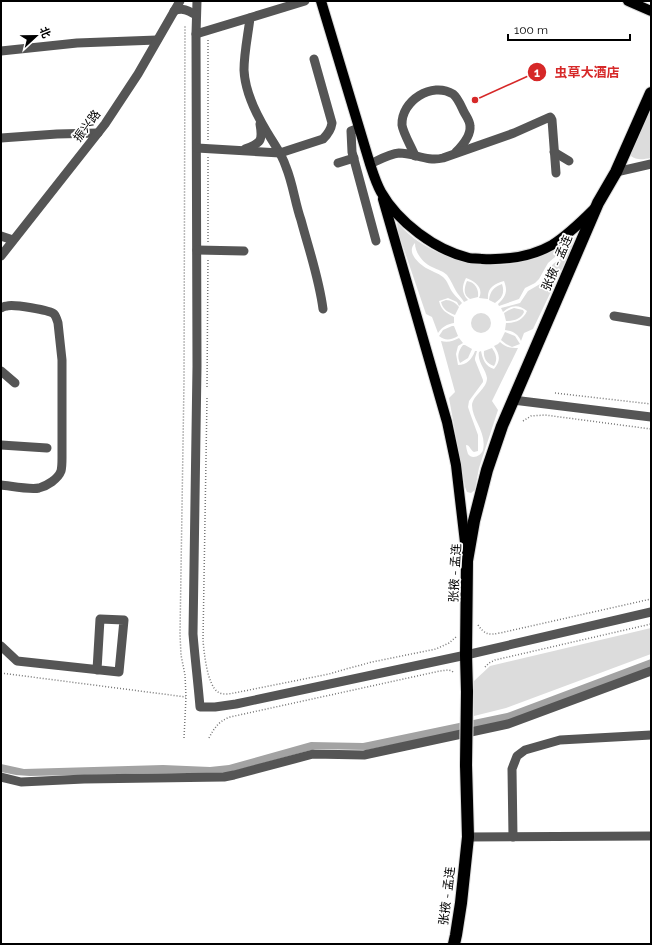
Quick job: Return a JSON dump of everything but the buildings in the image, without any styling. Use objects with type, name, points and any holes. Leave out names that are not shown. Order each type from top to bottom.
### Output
[{"type":"highway","name":"张掖 - 孟连","points":[[454,944],[461,903],[468,837],[466,765],[467,561],[474,521],[487,470],[502,426],[598,203],[616,172],[651,93]]},
{"type":"main road","points":[[628,1],[651,11]]},
{"type":"main road","points":[[323,2],[374,177],[388,203],[420,234],[447,250],[470,258],[518,258],[552,245],[575,228],[598,203]]},
{"type":"main road","points":[[382,193],[447,422],[456,465],[467,561]]},
{"type":"street","name":"振兴路","points":[[1,256],[98,133],[132,84],[180,1]]},
{"type":"street","points":[[197,1],[197,366],[193,634],[200,707],[216,707],[236,704],[466,655],[651,612]]},
{"type":"street","points":[[196,34],[304,1]]},
{"type":"street","points":[[174,11],[183,9],[196,15]]},
{"type":"street","points":[[250,18],[245,53],[245,78],[251,99],[287,168],[319,284],[323,309]]},
{"type":"street","points":[[1,51],[77,43],[157,40]]},
{"type":"street","points":[[197,148],[280,153],[323,139],[327,136],[331,129],[332,119],[314,59]]},
{"type":"street","points":[[415,156],[402,127],[404,113],[408,106],[418,96],[429,91],[436,90],[442,90],[453,94],[458,100],[469,122],[470,131],[467,138],[455,153]]},
{"type":"street","points":[[370,164],[395,154],[438,159],[514,132],[550,117],[552,120],[556,173]]},
{"type":"street","points":[[242,150],[253,146],[260,140],[262,134],[260,118]]},
{"type":"street","points":[[359,128],[351,131],[352,152],[376,241]]},
{"type":"street","points":[[1,138],[98,133]]},
{"type":"street","points":[[554,152],[569,161]]},
{"type":"street","points":[[338,163],[354,158]]},
{"type":"street","points":[[616,172],[651,164]]},
{"type":"street","points":[[1,236],[13,240]]},
{"type":"street","points":[[197,250],[244,251]]},
{"type":"street","points":[[1,308],[12,305],[44,310],[53,313],[57,320],[62,360],[62,458],[61,471],[53,481],[47,485],[39,488],[32,488],[1,485]]},
{"type":"street","points":[[614,316],[651,322]]},
{"type":"street","points":[[1,371],[15,383]]},
{"type":"street","points":[[513,400],[651,417]]},
{"type":"street","points":[[1,444],[47,448]]},
{"type":"street","points":[[1,646],[16,661],[97,670],[119,672],[124,620],[100,619],[97,670]]},
{"type":"street","points":[[1,777],[21,782],[84,779],[224,777],[313,754],[364,755],[508,724],[651,671]]},
{"type":"street","points":[[513,837],[512,769],[517,756],[525,750],[560,740],[651,735]]},
{"type":"street","points":[[468,837],[651,836]]},
{"type":"path","points":[[184,738],[186,697],[180,634],[184,381],[185,26]]},
{"type":"path","points":[[208,38],[208,141]]},
{"type":"path","points":[[207,387],[208,154]]},
{"type":"path","points":[[555,393],[651,404]]},
{"type":"path","points":[[208,398],[204,640],[207,668],[214,689],[217,692],[225,694],[241,692],[329,674],[372,662],[428,651],[449,643],[458,635]]},
{"type":"path","points":[[523,421],[531,416],[545,415],[651,429]]},
{"type":"path","points":[[478,625],[485,633],[500,633],[651,599]]},
{"type":"path","points":[[485,667],[495,660],[651,624]]},
{"type":"path","points":[[209,738],[214,728],[221,721],[230,717],[440,671],[450,670],[454,673]]},
{"type":"path","points":[[1,673],[186,697]]},
{"type":"shaded area","points":[[651,108],[651,158],[636,159],[631,156],[631,153]]},
{"type":"shaded area","points":[[397,222],[414,238],[433,250],[451,258],[469,263],[487,265],[524,262],[559,248],[575,237],[570,252],[533,329],[524,333],[521,341],[515,333],[505,330],[506,323],[519,320],[527,311],[518,306],[509,308],[503,312],[501,308],[520,303],[528,291],[540,284],[553,264],[563,257],[555,257],[548,263],[539,279],[535,283],[525,288],[519,299],[499,306],[498,304],[506,294],[504,281],[490,289],[488,299],[479,298],[480,291],[478,285],[466,278],[463,289],[464,295],[468,300],[464,302],[447,275],[429,265],[420,257],[416,250],[415,243],[412,250],[414,257],[426,268],[443,277],[453,293],[462,303],[459,306],[457,302],[448,298],[439,301],[444,311],[454,317],[454,323],[445,326],[438,333],[432,317],[426,314],[398,232]]},
{"type":"shaded area","points":[[467,281],[476,286],[478,297],[470,299],[466,295],[465,289]]},
{"type":"shaded area","points":[[502,284],[503,293],[499,299],[495,303],[489,300],[490,294],[493,290]]},
{"type":"shaded area","points":[[446,300],[453,302],[459,307],[455,315],[444,309],[441,302]]},
{"type":"shaded area","points":[[514,308],[523,310],[524,312],[517,319],[506,321],[504,313]]},
{"type":"shaded area","points":[[481,313],[488,316],[491,323],[488,330],[481,333],[474,330],[471,323],[474,316]]},
{"type":"shaded area","points":[[454,326],[458,336],[444,339],[439,336],[443,330]]},
{"type":"shaded area","points":[[505,332],[515,336],[520,344],[512,347],[501,340]]},
{"type":"shaded area","points":[[459,338],[463,343],[458,346],[456,354],[458,365],[467,363],[475,351],[477,351],[475,360],[483,380],[469,401],[468,407],[478,435],[478,451],[474,452],[466,445],[468,454],[472,457],[480,454],[483,450],[484,444],[483,437],[474,416],[472,405],[473,401],[485,385],[487,378],[479,359],[479,352],[481,351],[486,364],[494,369],[499,358],[498,352],[494,346],[500,342],[508,347],[518,348],[492,401],[498,410],[479,468],[475,490],[471,493],[467,492],[465,487],[449,398],[455,392],[441,341],[446,342]]},
{"type":"shaded area","points":[[463,345],[472,349],[468,358],[460,363],[458,354]]},
{"type":"shaded area","points":[[492,348],[496,357],[494,366],[487,362],[484,354],[484,351]]},
{"type":"shaded area","points":[[651,628],[651,654],[506,708],[474,716],[474,681],[490,666]]},
{"type":"shaded area","points":[[651,659],[651,667],[509,721],[367,750],[315,749],[227,773],[30,776],[1,772],[1,764],[24,769],[163,765],[210,767],[229,765],[311,742],[363,743],[507,713]]},
{"type":"place","name":"虫草大酒店","points":[[475,100]]}]
